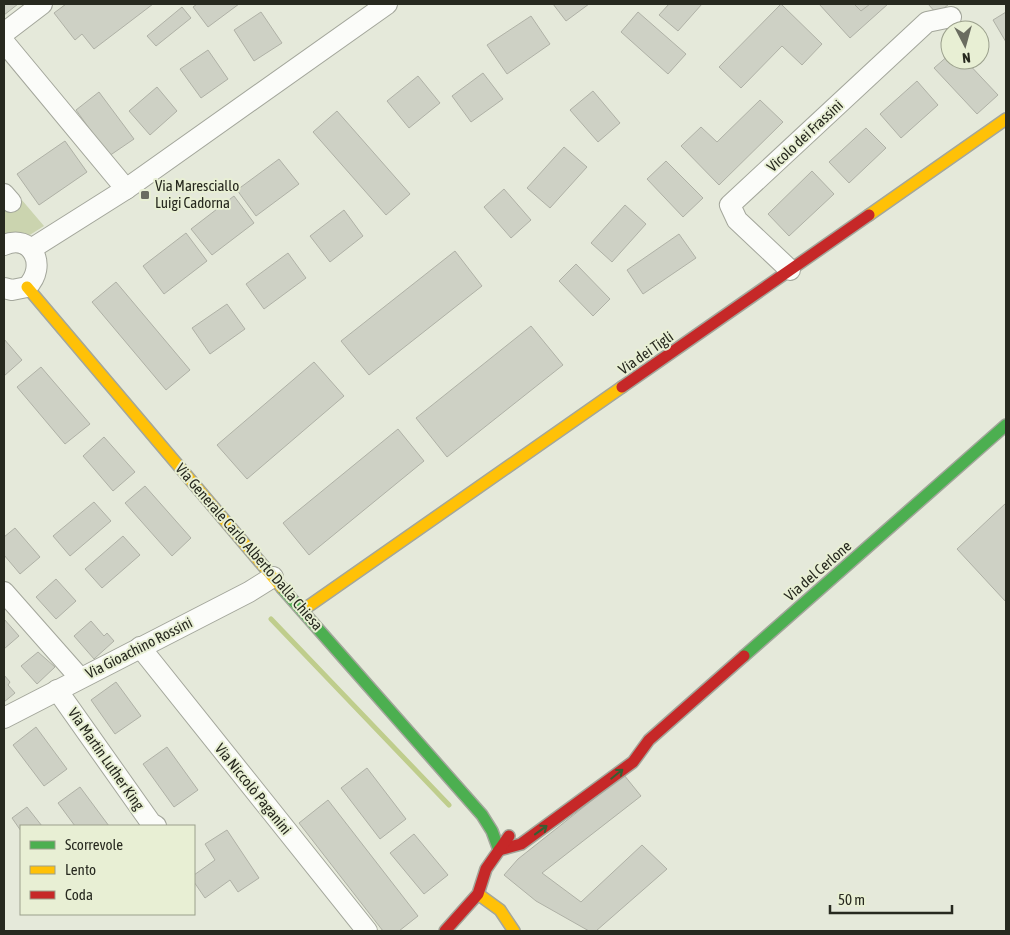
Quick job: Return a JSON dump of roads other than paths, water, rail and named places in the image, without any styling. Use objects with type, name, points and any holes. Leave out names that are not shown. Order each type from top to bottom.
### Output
[{"type":"street","points":[[4,34],[42,4]]},
{"type":"street","points":[[31,249],[126,189],[387,4]]},
{"type":"street","name":"Vicolo dei Frassini","points":[[790,270],[737,220],[730,205],[927,22],[951,17]]},
{"type":"street","points":[[4,42],[126,189]]},
{"type":"street","name":"Via dei Tigli","points":[[303,610],[1006,119]]},
{"type":"street","points":[[4,245],[15,242],[31,249],[37,260],[38,272],[27,287],[12,290],[4,288]]},
{"type":"street","name":"Via Generale Carlo Alberto Dalla Chiesa","points":[[27,287],[273,577],[472,806],[484,840],[499,850]]},
{"type":"street","name":"Via del Cerlone","points":[[499,850],[521,844],[633,762],[649,740],[1006,425]]},
{"type":"street","name":"Via Gioachino Rossini","points":[[4,718],[249,592],[273,577]]},
{"type":"street","points":[[4,592],[80,678]]},
{"type":"street","name":"Via Niccolò Paganini","points":[[140,647],[367,931]]},
{"type":"street","name":"Via Martin Luther King","points":[[57,690],[151,823],[154,825]]},
{"type":"street","name":"Via del Cerlone","points":[[621,755],[649,740]]},
{"type":"street","points":[[445,931],[478,894],[486,869],[514,830],[520,826]]},
{"type":"street","points":[[478,894],[491,916],[508,931]]},
{"type":"street","points":[[478,894],[500,910],[514,931]]},
{"type":"waterway","points":[[271,619],[449,805]]},
{"type":"place","name":"Via Maresciallo Luigi Cadorna","points":[[145,195]]}]
